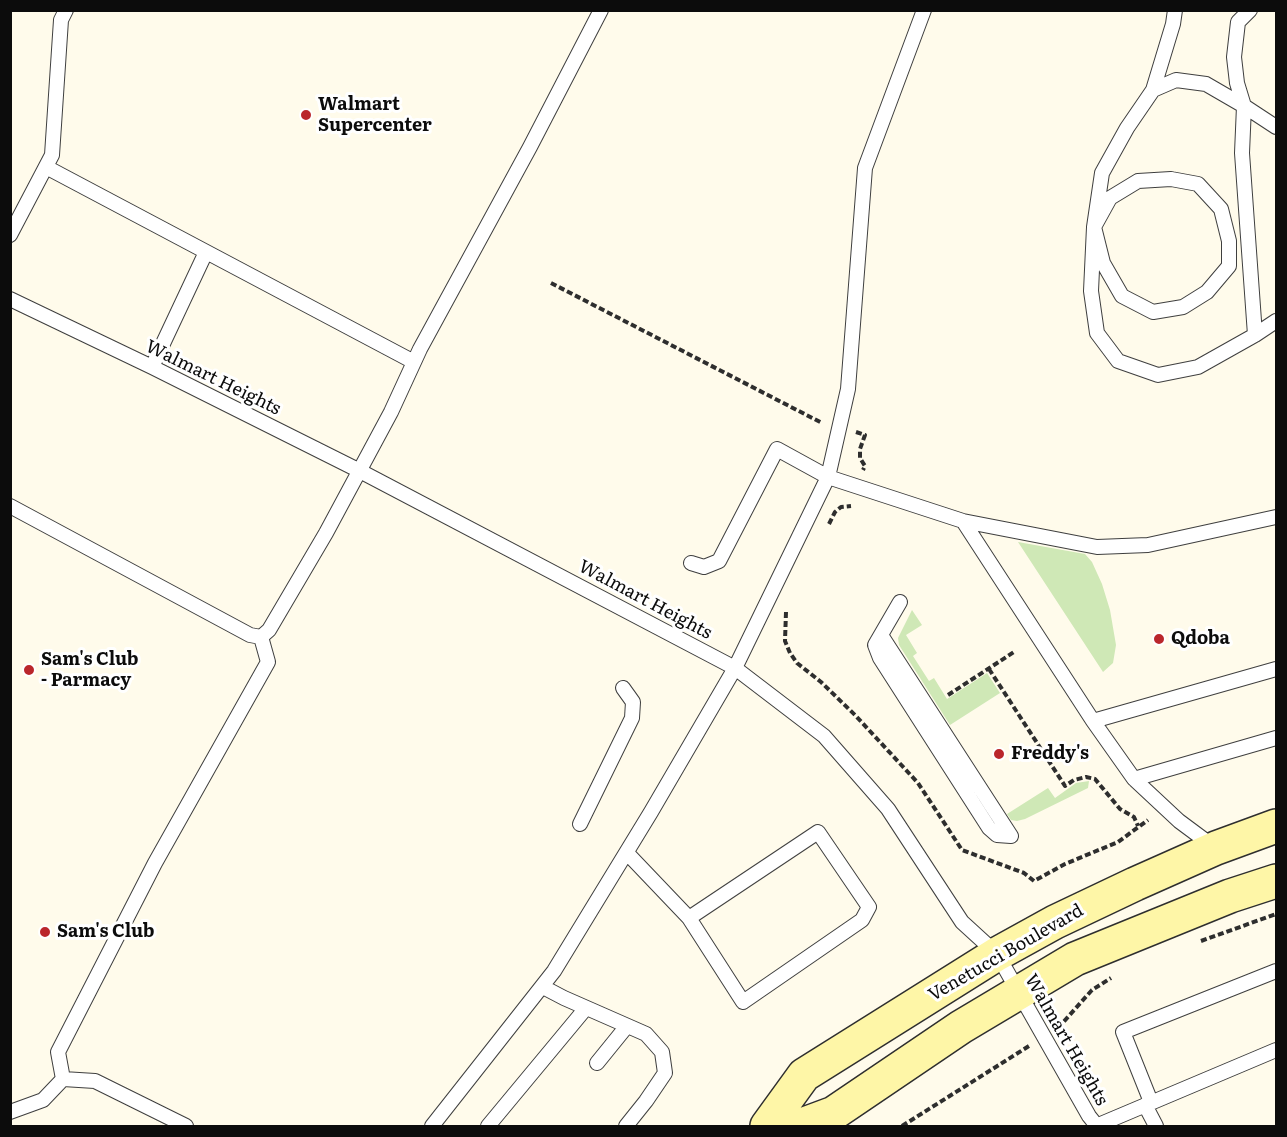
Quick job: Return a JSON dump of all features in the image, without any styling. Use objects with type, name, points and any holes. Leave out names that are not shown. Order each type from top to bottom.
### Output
[{"type":"street","name":"Venetucci Boulevard","points":[[767,1126],[804,1075],[997,954],[1054,922],[1216,848],[1276,826]]},
{"type":"street","points":[[1230,896],[1276,855]]},
{"type":"street","points":[[799,1126],[834,1113],[961,1027],[1075,959],[1230,896],[1276,881]]},
{"type":"lane","points":[[10,235],[52,155],[61,20],[66,10]]},
{"type":"lane","points":[[261,637],[269,630],[326,533],[601,10]]},
{"type":"lane","points":[[432,1126],[543,987],[627,853],[735,668],[828,477],[848,389],[865,168],[924,10]]},
{"type":"lane","points":[[1174,10],[1173,24],[1153,90],[1127,128],[1102,173],[1094,226],[1091,291],[1097,333],[1118,361],[1158,375],[1198,367],[1255,336],[1276,321]]},
{"type":"lane","points":[[1250,10],[1238,22],[1234,57],[1237,83],[1244,106],[1242,153],[1255,336]]},
{"type":"lane","points":[[1153,90],[1176,80],[1206,84],[1276,127]]},
{"type":"lane","points":[[46,167],[414,362]]},
{"type":"lane","points":[[1171,179],[1198,184],[1221,209],[1229,241],[1229,266],[1207,292],[1183,307],[1153,312],[1122,296],[1103,263],[1094,226],[1110,198],[1138,181],[1171,179]]},
{"type":"lane","points":[[152,367],[206,252]]},
{"type":"lane","name":"Walmart Heights","points":[[10,299],[358,470],[735,668],[824,736],[888,809],[962,922],[997,954],[1096,1126]]},
{"type":"lane","points":[[691,563],[704,567],[719,561],[777,449],[828,477],[963,522],[1097,547],[1118,548],[1148,545],[1276,517]]},
{"type":"lane","points":[[10,507],[250,634],[261,637]]},
{"type":"lane","points":[[963,522],[1093,721],[1134,779],[1179,821],[1216,848]]},
{"type":"lane","points":[[900,602],[875,645],[880,658],[983,818],[997,835],[1011,836]]},
{"type":"lane","points":[[63,1079],[58,1052],[155,863],[268,662],[261,637]]},
{"type":"lane","points":[[1093,721],[1276,669]]},
{"type":"lane","points":[[580,824],[632,718],[633,702],[623,688]]},
{"type":"lane","points":[[1134,779],[1276,738]]},
{"type":"lane","points":[[627,853],[689,918],[744,1002],[862,920],[869,907],[818,832],[689,918]]},
{"type":"lane","points":[[1156,1126],[1123,1032],[1276,971]]},
{"type":"lane","points":[[543,987],[646,1034],[662,1052],[665,1073],[626,1126]]},
{"type":"lane","points":[[488,1126],[586,1008]]},
{"type":"lane","points":[[597,1063],[627,1026]]},
{"type":"lane","points":[[1096,1126],[1276,1050]]},
{"type":"lane","points":[[10,1112],[43,1100],[63,1079]]},
{"type":"lane","points":[[63,1079],[94,1081],[186,1126]]},
{"type":"path","points":[[551,283],[822,423],[865,435],[860,458],[865,466],[853,507],[841,507],[835,512],[824,534]]},
{"type":"path","points":[[788,605],[784,628],[785,641],[797,663],[821,682],[855,715],[918,783],[962,850],[1024,873],[1034,881],[1065,864],[1118,842],[1148,820]]},
{"type":"path","points":[[948,695],[1014,652]]},
{"type":"path","points":[[989,669],[1065,786],[1074,780],[1086,777],[1095,779],[1120,808],[1134,817],[1138,826]]},
{"type":"path","points":[[902,1126],[1061,1025],[1092,990]]},
{"type":"green space","points":[[1018,542],[1085,554],[1092,562],[1110,610],[1116,645],[1113,663],[1103,672]]},
{"type":"green space","points":[[912,610],[922,625],[906,635],[917,653],[913,656],[929,681],[934,678],[947,699],[987,673],[1000,693],[950,725],[899,645],[898,638]]},
{"type":"green space","points":[[1089,781],[1088,788],[1025,819],[1011,820],[1007,814],[1048,788],[1055,798],[1076,783]]},
{"type":"place","name":"Walmart Supercenter","points":[[306,115]]},
{"type":"place","name":"Qdoba","points":[[1159,639]]},
{"type":"place","name":"Sam's Club - Parmacy","points":[[29,670]]},
{"type":"place","name":"Freddy's","points":[[999,754]]},
{"type":"place","name":"Sam's Club","points":[[45,932]]}]
